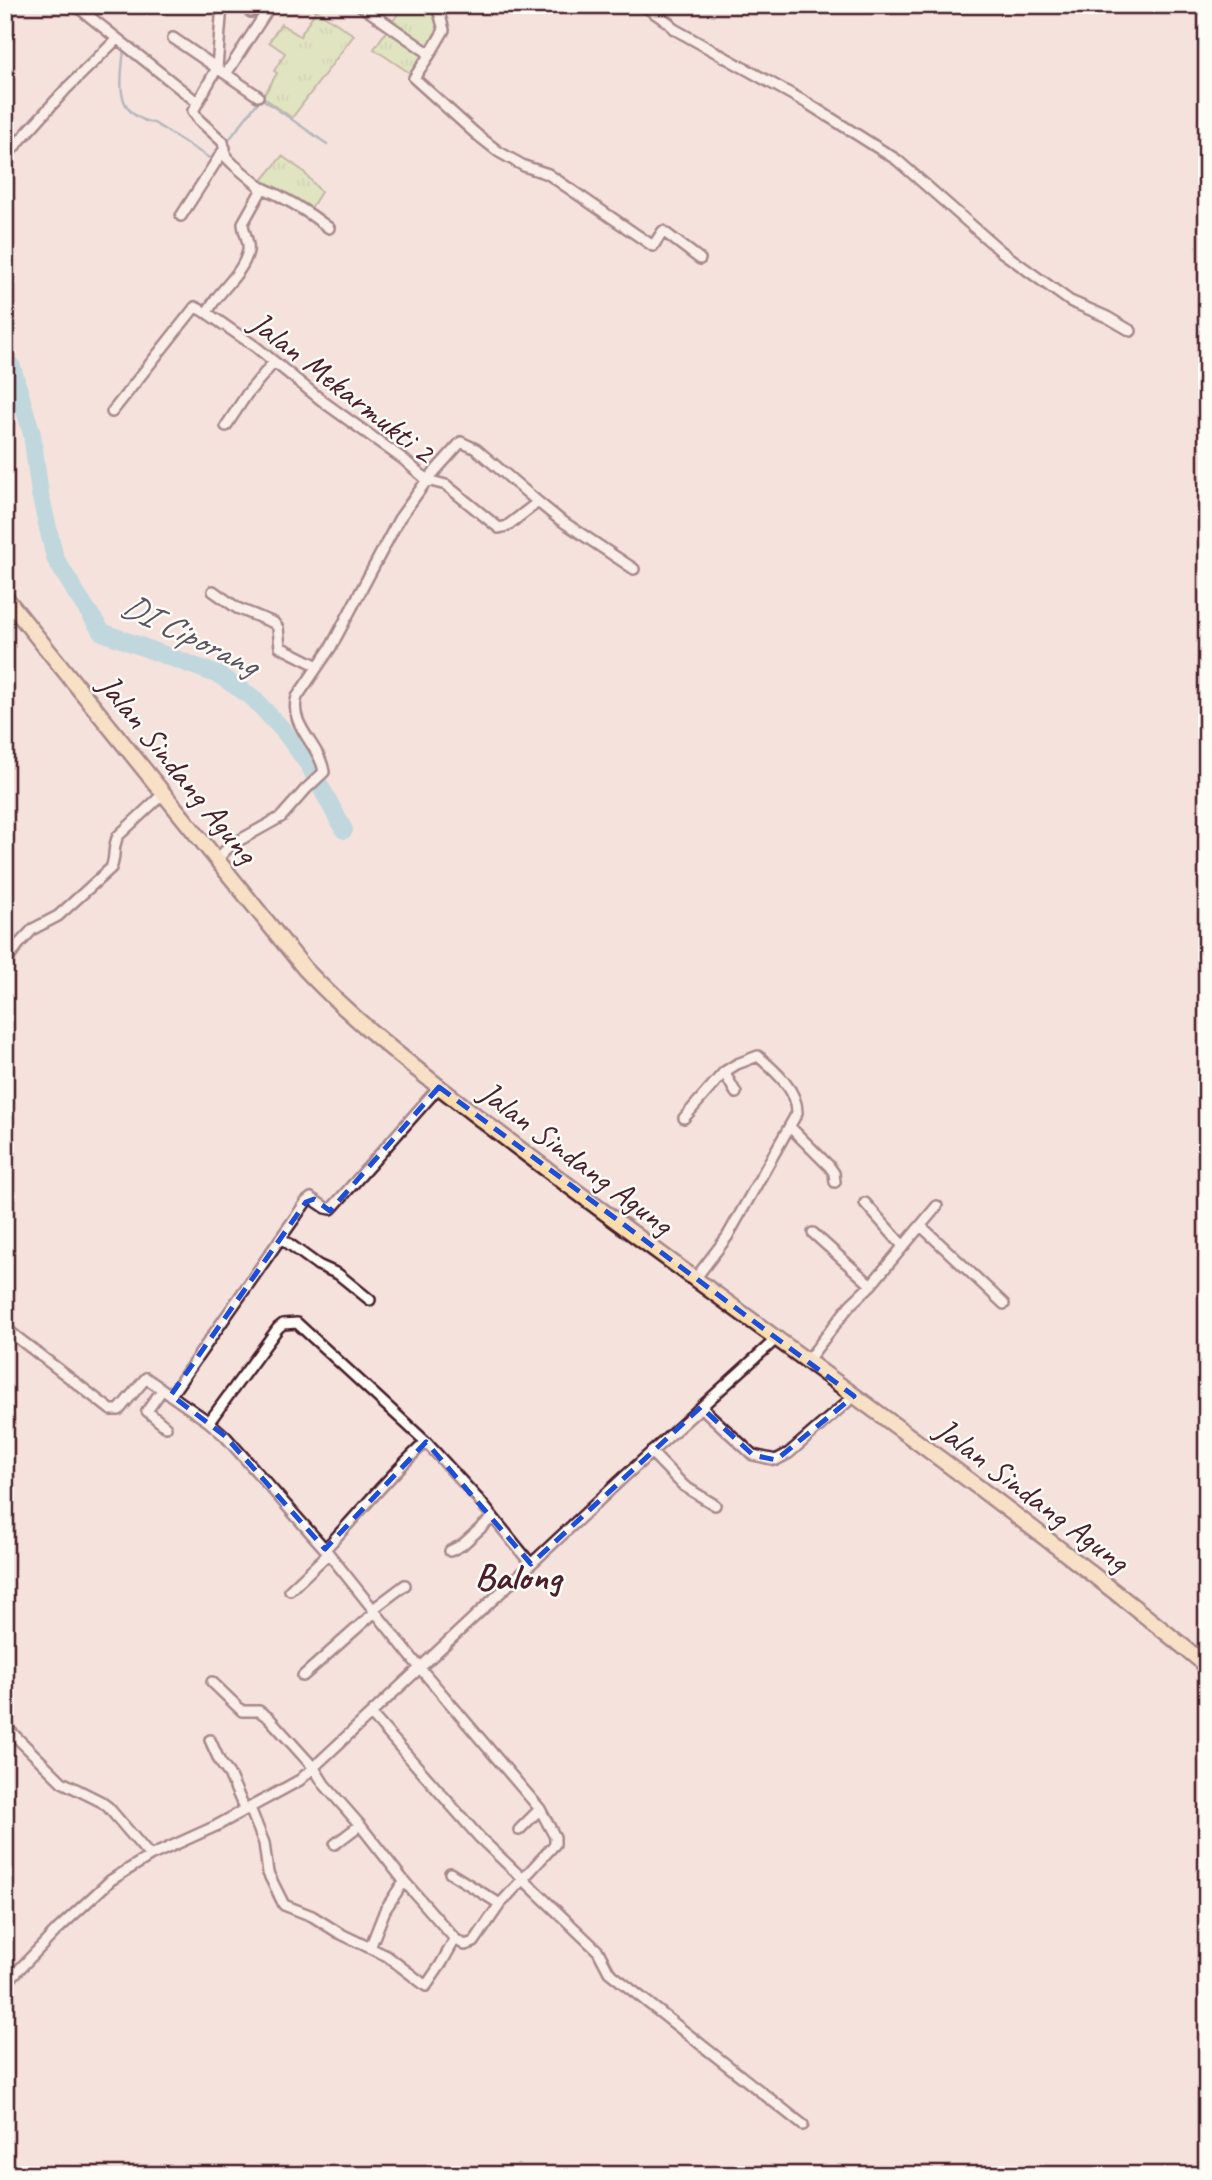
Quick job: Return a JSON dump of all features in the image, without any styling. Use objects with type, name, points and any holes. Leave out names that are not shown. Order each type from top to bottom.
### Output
[{"type":"main road","name":"Jalan Sindang Agung","points":[[5,597],[319,984],[439,1087],[603,1213],[855,1396],[1135,1607],[1207,1665]]},
{"type":"street","points":[[222,5],[217,68],[197,102],[193,111],[195,116],[223,142],[226,157],[259,186],[291,201],[329,228]]},
{"type":"street","points":[[226,74],[265,14],[254,7],[251,12],[240,5]]},
{"type":"street","points":[[360,5],[430,54]]},
{"type":"street","points":[[437,5],[444,30],[414,78],[499,152],[524,166],[548,174],[653,246],[663,230],[700,258]]},
{"type":"street","points":[[643,5],[674,29],[807,103],[897,160],[1002,252],[1070,301],[1131,331]]},
{"type":"street","points":[[79,7],[197,102]]},
{"type":"street","points":[[173,38],[258,96]]},
{"type":"street","points":[[5,157],[67,88],[117,39]]},
{"type":"street","points":[[181,216],[225,148]]},
{"type":"street","name":"Jalan Mekarmukti 2","points":[[216,859],[231,845],[281,817],[324,772],[321,757],[294,711],[298,697],[340,631],[399,519],[427,480],[403,459],[207,313],[238,272],[249,248],[243,223],[259,196],[259,186]]},
{"type":"street","points":[[112,412],[195,307],[207,313]]},
{"type":"street","points":[[226,426],[247,394],[274,362]]},
{"type":"street","points":[[538,502],[507,526],[499,528],[446,485],[427,480],[461,442],[476,449],[559,519],[634,569]]},
{"type":"street","points":[[213,591],[237,608],[267,618],[278,628],[280,647],[318,666]]},
{"type":"street","points":[[5,964],[33,929],[58,916],[111,868],[114,844],[118,836],[164,793]]},
{"type":"street","points":[[684,1118],[724,1072],[758,1056],[777,1072],[797,1104],[797,1113],[790,1127],[727,1237],[695,1279]]},
{"type":"street","points":[[724,1072],[736,1093]]},
{"type":"street","points":[[166,1427],[148,1412],[167,1392],[308,1199],[314,1199],[331,1209],[439,1087]]},
{"type":"street","points":[[790,1127],[829,1166],[834,1173],[835,1182]]},
{"type":"street","points":[[865,1203],[903,1246]]},
{"type":"street","points":[[807,1361],[850,1306],[937,1206]]},
{"type":"street","points":[[921,1226],[1004,1304]]},
{"type":"street","points":[[813,1233],[871,1285]]},
{"type":"street","points":[[281,1238],[318,1265],[335,1272],[370,1300]]},
{"type":"street","points":[[209,1422],[278,1328],[290,1322],[303,1327],[453,1470],[531,1564]]},
{"type":"street","points":[[5,1328],[111,1410],[119,1409],[144,1379],[209,1422],[241,1452],[326,1551],[420,1668],[540,1809],[556,1841],[500,1904],[474,1942],[465,1945],[455,1939],[404,1881],[324,1784],[314,1768],[269,1718],[259,1711],[242,1711],[212,1682]]},
{"type":"street","points":[[5,1984],[57,1930],[111,1880],[150,1856],[288,1788],[314,1768],[775,1339]]},
{"type":"street","points":[[701,1407],[747,1451],[760,1458],[776,1460],[855,1396]]},
{"type":"street","points":[[290,1590],[402,1463],[426,1442]]},
{"type":"street","points":[[651,1452],[684,1486],[715,1505]]},
{"type":"street","points":[[450,1550],[462,1545],[493,1517]]},
{"type":"street","points":[[303,1676],[405,1585]]},
{"type":"street","points":[[371,1714],[480,1837],[598,1951],[609,1972],[803,2125]]},
{"type":"street","points":[[5,1726],[62,1782],[108,1807],[150,1856]]},
{"type":"street","points":[[210,1741],[264,1843],[268,1873],[284,1905],[312,1916],[339,1933],[394,1960],[426,1986],[455,1939]]},
{"type":"street","points":[[519,1830],[540,1809]]},
{"type":"street","points":[[335,1844],[360,1825]]},
{"type":"street","points":[[450,1873],[500,1904]]},
{"type":"street","points":[[370,1948],[385,1910],[404,1881]]},
{"type":"highlighted area","points":[[439,1087],[854,1396],[776,1460],[753,1455],[701,1407],[531,1564],[426,1442],[325,1549],[225,1436],[171,1395],[306,1202],[314,1199],[330,1211]]},
{"type":"green space","points":[[404,5],[435,5],[441,30],[413,75],[374,49]]},
{"type":"green space","points":[[316,10],[354,35],[292,118],[263,97],[285,53],[269,42],[281,24],[300,36]]},
{"type":"green space","points":[[282,156],[303,171],[321,192],[309,211],[259,184]]},
{"type":"waterway","points":[[662,21],[662,25],[671,30]]},
{"type":"waterway","points":[[124,47],[121,85],[122,95],[130,111],[211,159],[214,158]]},
{"type":"waterway","points":[[228,141],[261,98],[327,144]]},
{"type":"waterway","name":"DI Ciporang","points":[[5,360],[12,367],[32,434],[40,494],[55,558],[102,632],[219,675],[252,697],[283,730],[309,765],[344,830]]},
{"type":"district","name":"Balong","points":[[518,1576]]}]
